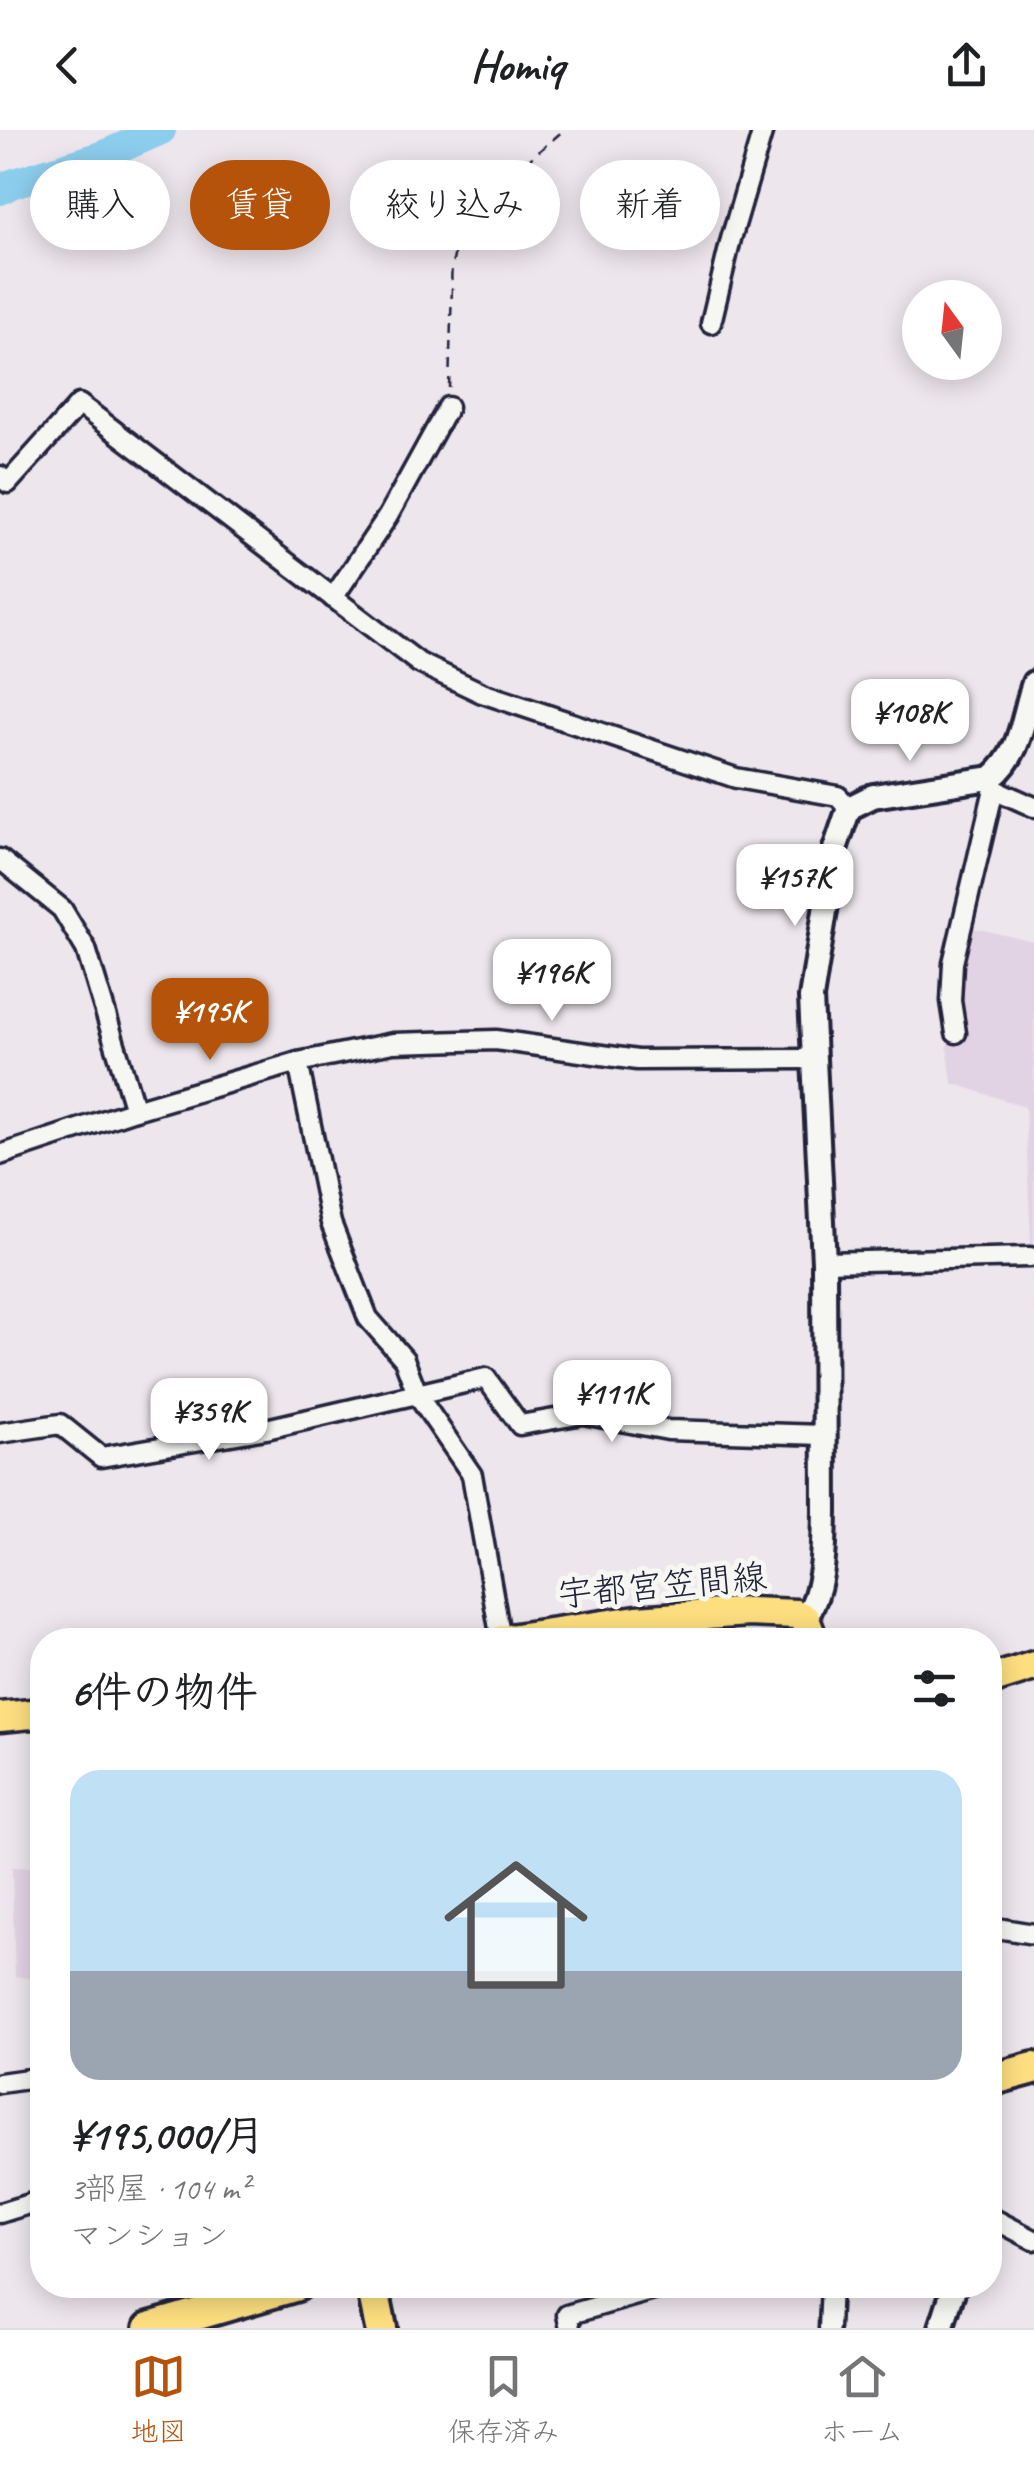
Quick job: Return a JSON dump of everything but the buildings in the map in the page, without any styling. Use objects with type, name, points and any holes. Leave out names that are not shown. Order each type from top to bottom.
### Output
[{"type":"highway","points":[[1002,2077],[1034,2068]]},
{"type":"highway","points":[[150,2328],[253,2298]]},
{"type":"highway","points":[[374,2298],[380,2328]]},
{"type":"main road","name":"宇都宮笠間線","points":[[583,1628],[748,1612],[796,1614],[807,1628]]},
{"type":"main road","points":[[1002,1676],[1034,1666]]},
{"type":"main road","points":[[0,1717],[30,1714]]},
{"type":"street","points":[[711,323],[763,130]]},
{"type":"street","points":[[0,476],[8,482],[79,404],[420,663],[482,694],[736,778],[838,796],[848,808]]},
{"type":"street","points":[[333,598],[388,516],[448,406]]},
{"type":"street","points":[[956,1033],[951,1000],[953,963],[992,783],[1017,745],[1034,683]]},
{"type":"street","points":[[809,1628],[823,1556],[824,1435],[824,1262],[811,998],[835,849],[848,808],[872,796],[992,783],[1034,808]]},
{"type":"street","points":[[0,859],[62,909],[86,949],[134,1110]]},
{"type":"street","points":[[0,1155],[134,1110],[298,1062],[393,1044],[496,1040],[638,1060],[813,1058]]},
{"type":"street","points":[[298,1062],[330,1222],[368,1318],[404,1360],[418,1396],[472,1475],[500,1628]]},
{"type":"street","points":[[824,1262],[1030,1257]]},
{"type":"street","points":[[0,1434],[60,1424],[101,1457],[266,1429],[486,1378],[520,1425],[583,1414],[668,1430],[824,1435]]},
{"type":"street","points":[[1002,1929],[1034,1934]]},
{"type":"street","points":[[0,2084],[30,2079]]},
{"type":"street","points":[[0,2213],[30,2204]]},
{"type":"street","points":[[1002,2223],[1034,2240]]},
{"type":"street","points":[[570,2328],[567,2315],[626,2298]]},
{"type":"street","points":[[828,2328],[830,2298]]},
{"type":"street","points":[[940,2328],[950,2298]]},
{"type":"path","points":[[448,406],[451,274],[462,234],[484,198],[564,130]]},
{"type":"shaded area","points":[[970,927],[1034,942],[1034,1314],[1025,1107],[952,1083],[947,1045],[964,1026],[958,998]]},
{"type":"shaded area","points":[[12,1867],[30,1868],[30,1978],[15,1976]]},
{"type":"waterway","points":[[0,190],[102,156],[161,130]]}]
